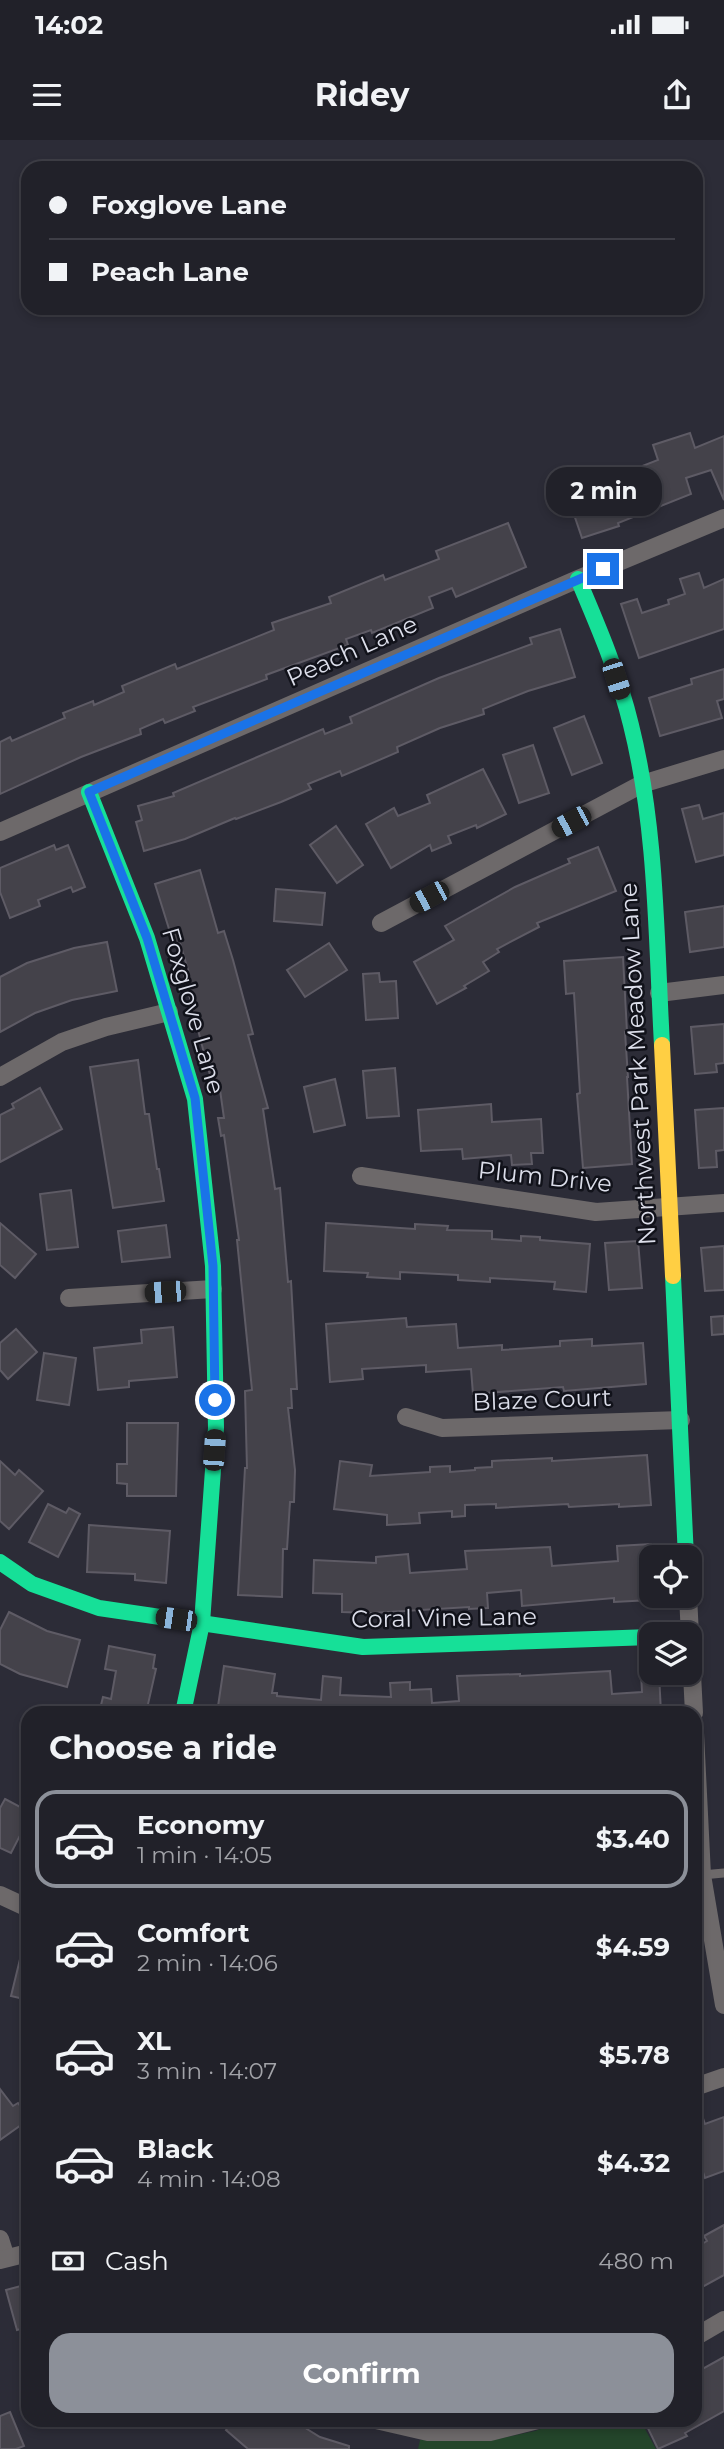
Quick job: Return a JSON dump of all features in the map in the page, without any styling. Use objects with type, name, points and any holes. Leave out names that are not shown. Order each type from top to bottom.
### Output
[{"type":"street","name":"Peach Lane","points":[[0,832],[578,579],[724,518]]},
{"type":"street","name":"Northwest Park Meadow Lane","points":[[578,579],[601,634],[631,725],[652,845],[686,1545]]},
{"type":"street","points":[[382,923],[642,784],[724,759]]},
{"type":"street","name":"Foxglove Lane","points":[[89,792],[147,938],[195,1098],[213,1266],[216,1428],[202,1623],[184,1706]]},
{"type":"street","points":[[659,992],[724,985]]},
{"type":"street","points":[[0,1077],[62,1042],[106,1027],[169,1012]]},
{"type":"street","name":"Plum Drive","points":[[361,1176],[597,1212],[724,1203]]},
{"type":"street","points":[[69,1298],[213,1289]]},
{"type":"street","name":"Blaze Court","points":[[406,1418],[442,1427],[681,1420]]},
{"type":"street","name":"Coral Vine Lane","points":[[0,1562],[32,1584],[99,1608],[363,1647],[639,1637]]},
{"type":"street","points":[[693,1685],[694,1706]]},
{"type":"street","points":[[0,1895],[21,1905]]},
{"type":"street","points":[[702,1897],[724,2005]]},
{"type":"street","points":[[702,2085],[724,2077]]},
{"type":"street","points":[[0,2239],[3,2259],[21,2255]]},
{"type":"street","points":[[702,2333],[724,2320]]},
{"type":"street","points":[[406,2427],[428,2432],[490,2432],[510,2427]]},
{"type":"lane","points":[[702,1876],[724,1873]]},
{"type":"green space","points":[[546,2427],[644,2427],[656,2449],[418,2449],[420,2440],[488,2441]]},
{"type":"building","points":[[690,433],[695,448],[724,436],[724,500],[711,470],[686,478],[691,494],[618,523],[619,526],[582,538],[568,497],[616,482],[614,477],[658,460],[653,445]]},
{"type":"building","points":[[508,523],[526,567],[456,597],[452,588],[429,597],[433,608],[372,633],[371,630],[346,639],[348,645],[266,675],[267,679],[193,707],[195,711],[165,723],[163,719],[140,729],[141,734],[81,757],[0,794],[0,742],[10,737],[12,741],[65,718],[63,713],[93,701],[94,705],[124,692],[122,686],[175,664],[177,669],[274,630],[272,623],[331,603],[329,597],[383,575],[385,580],[439,559],[436,551]]},
{"type":"building","points":[[699,573],[704,588],[724,579],[724,629],[639,658],[621,604],[637,599],[642,613],[669,604],[668,600],[685,594],[680,579]]},
{"type":"building","points":[[560,629],[575,677],[528,691],[483,709],[484,714],[440,728],[397,747],[398,752],[342,776],[340,771],[308,784],[311,789],[281,802],[185,839],[144,851],[136,822],[142,820],[138,806],[174,796],[173,793],[323,729],[325,734],[352,723],[350,717],[439,678],[532,644],[530,638]]},
{"type":"building","points":[[724,669],[724,699],[717,701],[722,718],[660,736],[649,698],[692,684],[691,679]]},
{"type":"building","points":[[584,716],[602,763],[572,775],[554,728]]},
{"type":"building","points":[[533,745],[549,793],[519,803],[503,755]]},
{"type":"building","points":[[483,769],[506,814],[477,828],[476,825],[448,836],[451,843],[432,851],[430,845],[391,868],[366,824],[394,808],[398,816],[430,803],[427,795]]},
{"type":"building","points":[[699,805],[703,819],[724,813],[724,855],[696,862],[682,809]]},
{"type":"building","points":[[336,826],[363,865],[337,883],[310,845]]},
{"type":"building","points":[[54,845],[56,850],[68,845],[85,887],[73,892],[71,887],[38,900],[40,906],[10,918],[0,892],[0,868]]},
{"type":"building","points":[[598,847],[616,891],[537,923],[539,927],[497,949],[499,952],[483,962],[489,971],[437,1004],[414,962],[454,940],[445,926],[515,887],[570,863],[568,859]]},
{"type":"building","points":[[200,870],[218,933],[224,931],[253,1034],[248,1035],[268,1108],[263,1109],[275,1189],[280,1188],[288,1282],[291,1281],[297,1389],[291,1389],[292,1408],[288,1408],[295,1470],[294,1502],[290,1502],[287,1549],[283,1549],[282,1597],[238,1595],[247,1468],[245,1391],[252,1390],[239,1240],[224,1135],[221,1136],[218,1118],[224,1118],[220,1090],[215,1092],[206,1061],[183,971],[188,970],[180,943],[174,945],[155,884]]},
{"type":"building","points":[[276,889],[325,893],[322,925],[274,921]]},
{"type":"building","points":[[724,906],[724,947],[690,952],[685,912]]},
{"type":"building","points":[[107,942],[117,991],[72,1000],[35,1013],[0,1032],[0,977],[27,963],[74,948]]},
{"type":"building","points":[[329,943],[347,970],[305,997],[287,970]]},
{"type":"building","points":[[623,957],[632,1164],[583,1168],[577,1094],[580,1093],[574,993],[566,994],[564,961]]},
{"type":"building","points":[[379,973],[380,982],[396,981],[398,1018],[366,1020],[363,974]]},
{"type":"building","points":[[724,1024],[724,1063],[716,1064],[717,1072],[695,1074],[691,1027]]},
{"type":"building","points":[[138,1060],[145,1114],[149,1114],[164,1201],[113,1208],[90,1067]]},
{"type":"building","points":[[395,1068],[399,1116],[367,1118],[363,1071]]},
{"type":"building","points":[[335,1079],[345,1125],[314,1132],[304,1087]]},
{"type":"building","points":[[40,1088],[62,1129],[0,1162],[0,1115],[14,1108],[12,1104]]},
{"type":"building","points":[[491,1104],[492,1122],[541,1119],[543,1153],[531,1153],[532,1164],[512,1165],[511,1155],[463,1159],[462,1149],[421,1151],[418,1110]]},
{"type":"building","points":[[724,1108],[724,1150],[716,1151],[717,1167],[699,1168],[695,1110]]},
{"type":"building","points":[[71,1190],[78,1247],[47,1250],[40,1194]]},
{"type":"building","points":[[0,1223],[36,1254],[15,1278],[0,1265]]},
{"type":"building","points":[[326,1223],[415,1229],[415,1224],[448,1226],[447,1230],[492,1231],[492,1239],[521,1241],[521,1236],[590,1244],[586,1292],[554,1289],[555,1282],[490,1278],[490,1282],[458,1280],[458,1275],[400,1272],[400,1279],[367,1277],[368,1273],[324,1271]]},
{"type":"building","points":[[166,1225],[170,1257],[122,1262],[118,1231]]},
{"type":"building","points":[[638,1241],[642,1288],[609,1290],[605,1243]]},
{"type":"building","points":[[724,1246],[724,1290],[705,1291],[701,1248]]},
{"type":"building","points":[[724,1316],[724,1334],[712,1335],[711,1317]]},
{"type":"building","points":[[406,1318],[407,1327],[456,1324],[458,1348],[502,1345],[502,1350],[560,1346],[560,1341],[592,1339],[592,1346],[643,1343],[646,1384],[564,1391],[563,1387],[473,1394],[471,1369],[426,1372],[426,1365],[362,1369],[363,1379],[330,1382],[326,1324]]},
{"type":"building","points":[[173,1327],[177,1377],[129,1381],[129,1387],[98,1390],[94,1348],[142,1343],[141,1330]]},
{"type":"building","points":[[16,1329],[37,1352],[8,1379],[0,1370],[0,1343]]},
{"type":"building","points":[[44,1353],[76,1358],[69,1405],[37,1400]]},
{"type":"building","points":[[127,1423],[178,1423],[176,1496],[127,1496],[127,1484],[117,1483],[117,1464],[127,1464]]},
{"type":"building","points":[[647,1455],[651,1505],[569,1507],[568,1504],[496,1508],[496,1504],[465,1505],[465,1516],[452,1517],[452,1511],[419,1513],[420,1523],[387,1525],[387,1515],[334,1509],[340,1461],[372,1465],[370,1476],[430,1472],[430,1467],[450,1466],[450,1472],[475,1470],[492,1467],[492,1461],[552,1458],[552,1461]]},
{"type":"building","points":[[0,1461],[15,1475],[19,1470],[43,1491],[9,1529],[0,1521]]},
{"type":"building","points":[[48,1504],[66,1513],[69,1508],[80,1514],[58,1557],[29,1542]]},
{"type":"building","points":[[89,1525],[170,1531],[166,1583],[135,1580],[135,1574],[87,1572]]},
{"type":"building","points":[[651,1544],[639,1545],[639,1601],[614,1602],[614,1598],[522,1606],[521,1590],[487,1593],[488,1608],[372,1613],[342,1612],[342,1594],[313,1593],[314,1560],[376,1563],[376,1557],[408,1554],[410,1573],[467,1569],[465,1551],[550,1547],[552,1566],[618,1561],[617,1546]]},
{"type":"building","points":[[9,1612],[47,1631],[80,1640],[67,1687],[20,1674],[0,1664],[0,1630]]},
{"type":"building","points":[[109,1646],[155,1655],[153,1668],[156,1669],[148,1706],[101,1706],[103,1697],[111,1699],[116,1671],[105,1669]]},
{"type":"building","points":[[224,1666],[275,1674],[272,1693],[277,1693],[277,1696],[321,1700],[323,1676],[341,1678],[340,1695],[391,1697],[390,1683],[410,1682],[410,1690],[431,1689],[432,1703],[459,1701],[457,1676],[610,1671],[612,1694],[642,1692],[642,1685],[660,1685],[661,1706],[218,1706]]},
{"type":"building","points":[[5,1799],[21,1807],[21,1834],[11,1853],[0,1848],[0,1808]]},
{"type":"building","points":[[21,1955],[21,1998],[11,1996]]},
{"type":"building","points":[[0,2089],[13,2106],[18,2103],[21,2107],[21,2125],[0,2140]]},
{"type":"building","points":[[702,2115],[705,2124],[724,2117],[724,2171],[705,2178],[702,2169]]},
{"type":"building","points":[[724,2225],[724,2275],[702,2287],[702,2244],[707,2241],[704,2236]]},
{"type":"building","points":[[21,2286],[21,2329],[17,2330],[6,2290]]},
{"type":"building","points":[[724,2357],[724,2411],[702,2423],[702,2369]]},
{"type":"building","points":[[10,2412],[24,2446],[0,2449],[0,2416]]},
{"type":"building","points":[[228,2427],[308,2427],[307,2429],[320,2437],[349,2446],[349,2449],[248,2449],[226,2430]]},
{"type":"building","points":[[647,2427],[696,2427],[685,2433],[687,2436],[658,2449]]},
{"type":"traffic: fast","points":[[578,579],[620,688],[640,764],[651,844],[662,1045]]},
{"type":"traffic: fast","points":[[89,792],[147,938],[195,1099],[213,1266],[216,1428],[202,1623],[184,1706]]},
{"type":"traffic: fast","points":[[673,1276],[685,1545]]},
{"type":"traffic: fast","points":[[0,1562],[32,1584],[99,1608],[363,1647],[639,1637]]},
{"type":"traffic: slow","points":[[662,1045],[673,1276]]},
{"type":"route","points":[[215,1400],[213,1266],[195,1098],[147,938],[89,792],[603,569]]}]
